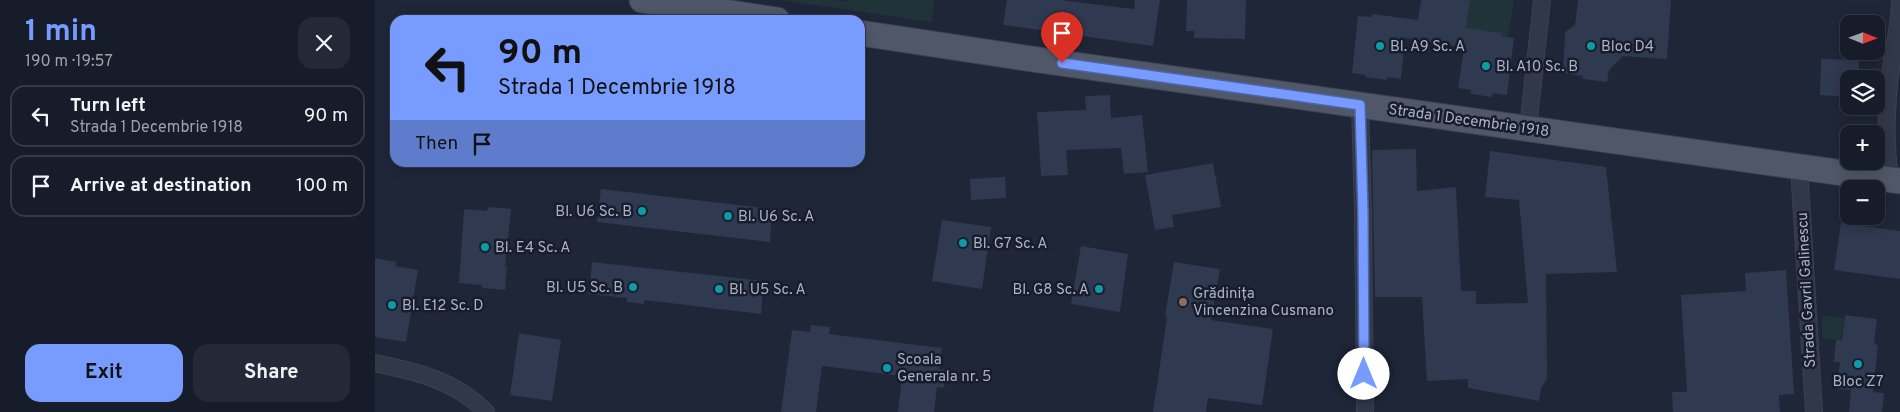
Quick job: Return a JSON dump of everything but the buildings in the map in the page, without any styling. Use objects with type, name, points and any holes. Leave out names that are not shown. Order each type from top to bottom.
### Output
[{"type":"main road","points":[[642,0],[743,15]]},
{"type":"main road","name":"Strada 1 Decembrie 1918","points":[[865,34],[1895,180]]},
{"type":"street","points":[[1528,128],[1542,0]]},
{"type":"street","points":[[1895,180],[1887,154],[1887,129],[1891,69],[1897,40],[1900,2]]},
{"type":"street","points":[[1360,105],[1365,412]]},
{"type":"street","name":"Strada Gavril Galinescu","points":[[1799,167],[1814,412]]},
{"type":"street","points":[[375,363],[422,373],[452,386],[474,400],[486,412]]},
{"type":"shaded area","points":[[780,0],[831,0],[847,2],[847,0],[934,0],[932,22]]},
{"type":"shaded area","points":[[1470,0],[1514,0],[1508,37],[1465,32]]},
{"type":"shaded area","points":[[1826,316],[1844,318],[1841,340],[1822,338],[1822,318]]},
{"type":"place","name":"Bl. A9 Sc. A","points":[[1380,46]]},
{"type":"place","name":"Bloc D4","points":[[1591,46]]},
{"type":"place","name":"Bl. A10 Sc. B","points":[[1486,66]]},
{"type":"place","name":"Bl. U6 Sc. B","points":[[642,211]]},
{"type":"place","name":"Bl. U6 Sc. A","points":[[728,216]]},
{"type":"place","name":"Bl. G7 Sc. A","points":[[963,243]]},
{"type":"place","name":"Bl. E4 Sc. A","points":[[485,247]]},
{"type":"place","name":"Bl. U5 Sc. B","points":[[633,287]]},
{"type":"place","name":"Bl. U5 Sc. A","points":[[719,289]]},
{"type":"place","name":"Bl. G8 Sc. A","points":[[1099,289]]},
{"type":"place","name":"Grădinița Vincenzina Cusmano","points":[[1183,302]]},
{"type":"place","name":"Bl. E12 Sc. D","points":[[392,305]]},
{"type":"place","name":"Bloc Z7","points":[[1858,364]]},
{"type":"place","name":"Scoala Generala nr. 5","points":[[887,368]]},
{"type":"route","points":[[1062,63],[1360,105],[1364,374]]}]
